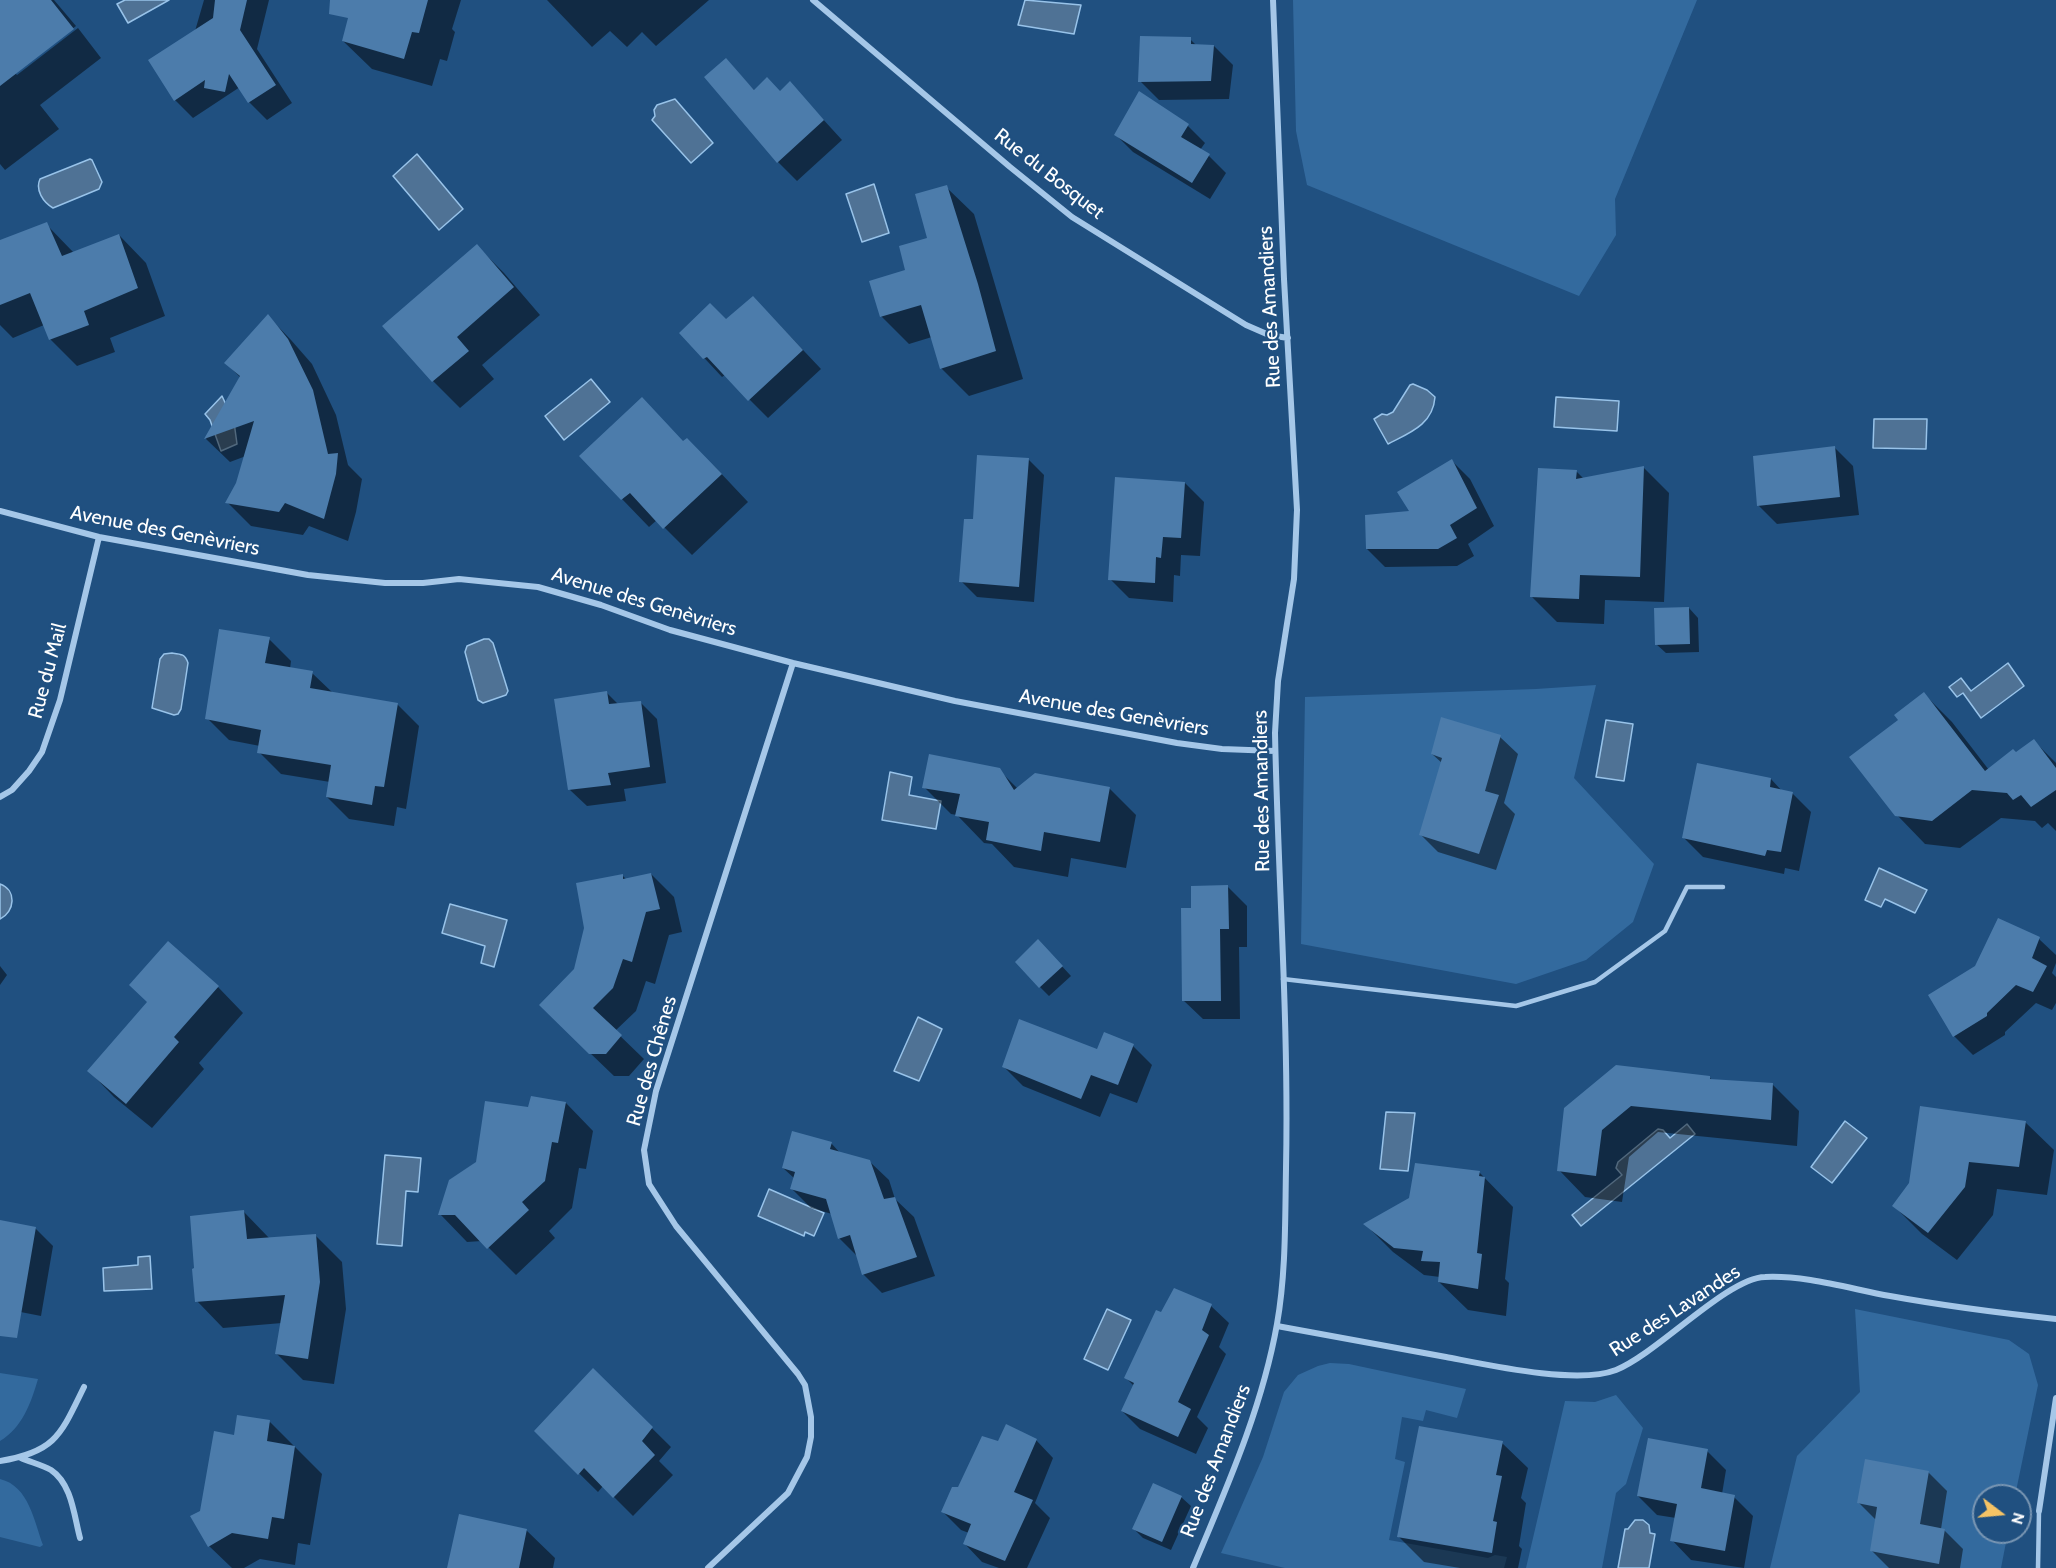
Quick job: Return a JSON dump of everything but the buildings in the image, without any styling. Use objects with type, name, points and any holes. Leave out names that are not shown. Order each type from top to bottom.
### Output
[{"type":"street","name":"Rue du Bosquet","points":[[813,0],[1072,217],[1246,325],[1269,335],[1287,338]]},
{"type":"street","name":"Rue des Amandiers","points":[[1193,1568],[1239,1457],[1260,1393],[1277,1326],[1285,1242],[1287,1067],[1275,751],[1278,681],[1294,579],[1297,522],[1273,0]]},
{"type":"street","name":"Avenue des Genèvriers","points":[[0,511],[99,537],[308,575],[385,584],[459,579],[538,587],[591,602],[670,630],[793,663],[955,701],[1177,743],[1275,751]]},
{"type":"street","name":"Rue du Mail","points":[[0,798],[12,790],[42,752],[60,700],[99,537]]},
{"type":"street","name":"Rue des Chênes","points":[[708,1568],[788,1493],[807,1457],[811,1437],[811,1417],[805,1385],[798,1374],[676,1226],[657,1199],[649,1185],[644,1150],[656,1091],[793,663]]},
{"type":"street","name":"Rue des Lavandes","points":[[1277,1326],[1506,1368],[1548,1374],[1589,1374],[1614,1371],[1638,1359],[1720,1298],[1743,1283],[1762,1276],[1807,1281],[1956,1308],[2056,1319]]},
{"type":"street","points":[[0,1461],[20,1458],[42,1450],[51,1443],[71,1414],[84,1387]]},
{"type":"street","points":[[2039,1511],[2054,1428],[2056,1398]]},
{"type":"street","points":[[20,1458],[42,1466],[58,1476],[68,1492],[80,1538]]},
{"type":"lane","points":[[1283,979],[1516,1006],[1594,982],[1665,931],[1687,887],[1723,887]]},
{"type":"lane","points":[[2038,1568],[2039,1511]]},
{"type":"shaded area","points":[[125,0],[169,0],[128,23],[117,4]]},
{"type":"shaded area","points":[[1025,0],[1081,5],[1074,34],[1018,25]]},
{"type":"shaded area","points":[[1293,0],[1697,0],[1615,199],[1616,235],[1579,296],[1307,185],[1296,131]]},
{"type":"shaded area","points":[[675,99],[713,143],[691,163],[652,120],[657,105]]},
{"type":"shaded area","points":[[417,154],[463,209],[439,230],[393,176]]},
{"type":"shaded area","points":[[90,159],[102,182],[99,189],[53,208],[46,202],[39,191],[40,179]]},
{"type":"shaded area","points":[[874,184],[889,233],[862,242],[846,194]]},
{"type":"shaded area","points":[[591,379],[610,402],[564,440],[545,416]]},
{"type":"shaded area","points":[[1413,384],[1427,390],[1435,397],[1430,415],[1412,432],[1388,444],[1374,419],[1382,414],[1387,415],[1393,412],[1410,385]]},
{"type":"shaded area","points":[[222,396],[234,422],[237,444],[221,451],[210,420],[205,414]]},
{"type":"shaded area","points":[[1556,397],[1619,401],[1617,431],[1554,427]]},
{"type":"shaded area","points":[[1874,419],[1927,419],[1926,449],[1873,448]]},
{"type":"shaded area","points":[[489,639],[493,643],[508,691],[506,695],[483,703],[478,700],[465,652],[467,646]]},
{"type":"shaded area","points":[[164,654],[182,655],[188,663],[181,709],[178,714],[174,715],[152,708],[160,659]]},
{"type":"shaded area","points":[[2008,663],[2024,686],[1981,718],[1963,693],[1957,697],[1949,687],[1961,678],[1971,691]]},
{"type":"shaded area","points":[[1596,685],[1574,778],[1654,864],[1633,922],[1586,960],[1516,984],[1301,944],[1305,697]]},
{"type":"shaded area","points":[[1606,720],[1633,724],[1624,781],[1596,777]]},
{"type":"shaded area","points":[[890,772],[912,777],[909,795],[941,801],[936,829],[882,820]]},
{"type":"shaded area","points":[[1879,868],[1927,890],[1915,913],[1885,899],[1881,907],[1865,900]]},
{"type":"shaded area","points":[[0,884],[9,891],[12,901],[9,911],[0,919]]},
{"type":"shaded area","points":[[450,904],[507,920],[494,967],[481,963],[485,946],[442,933]]},
{"type":"shaded area","points":[[918,1017],[942,1029],[919,1081],[894,1071]]},
{"type":"shaded area","points":[[1386,1112],[1415,1113],[1408,1171],[1380,1169]]},
{"type":"shaded area","points":[[1845,1121],[1867,1138],[1832,1183],[1811,1167]]},
{"type":"shaded area","points":[[1687,1124],[1695,1134],[1581,1226],[1572,1215],[1622,1175],[1616,1168],[1618,1162],[1658,1129],[1663,1130],[1670,1138]]},
{"type":"shaded area","points":[[385,1155],[421,1158],[418,1192],[406,1191],[402,1246],[377,1244]]},
{"type":"shaded area","points":[[769,1189],[824,1213],[814,1236],[805,1232],[804,1236],[758,1216]]},
{"type":"shaded area","points":[[150,1256],[152,1289],[104,1291],[103,1268],[138,1265],[138,1257]]},
{"type":"shaded area","points":[[1107,1309],[1131,1320],[1108,1370],[1084,1359]]},
{"type":"shaded area","points":[[1855,1309],[2009,1340],[2029,1354],[2038,1385],[2017,1484],[1972,1484],[1972,1544],[2006,1544],[2001,1568],[1770,1568],[1797,1456],[1860,1392]]},
{"type":"shaded area","points":[[1330,1363],[1349,1364],[1466,1389],[1457,1418],[1426,1410],[1423,1421],[1402,1417],[1395,1459],[1405,1462],[1389,1540],[1488,1558],[1495,1555],[1507,1557],[1504,1568],[1285,1568],[1221,1553],[1263,1457],[1284,1392],[1298,1375]]},
{"type":"shaded area","points":[[0,1373],[38,1379],[29,1406],[20,1422],[8,1436],[0,1441]]},
{"type":"shaded area","points":[[1616,1395],[1643,1428],[1626,1484],[1616,1493],[1602,1568],[1526,1568],[1565,1401],[1595,1402]]},
{"type":"shaded area","points":[[0,1479],[18,1489],[24,1497],[43,1545],[40,1547],[0,1537]]},
{"type":"shaded area","points":[[1635,1520],[1643,1520],[1649,1525],[1650,1533],[1655,1534],[1649,1568],[1618,1568],[1625,1529],[1628,1529]]}]
